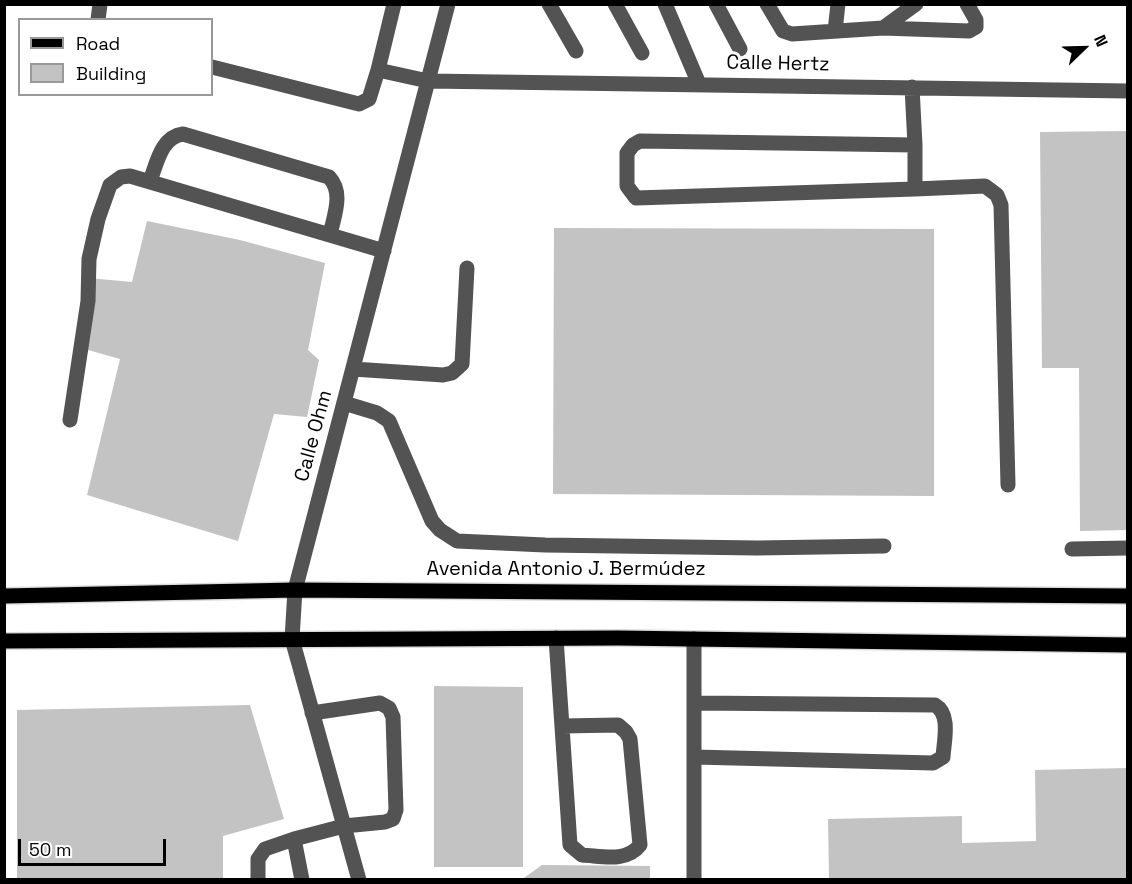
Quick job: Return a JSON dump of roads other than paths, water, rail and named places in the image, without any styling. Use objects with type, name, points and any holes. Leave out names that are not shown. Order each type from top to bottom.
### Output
[{"type":"main road","name":"Avenida Antonio J. Bermúdez","points":[[4,596],[295,590],[1128,596]]},
{"type":"main road","points":[[4,641],[556,638],[1128,645]]},
{"type":"street","points":[[213,67],[358,104],[369,99],[394,4]]},
{"type":"street","name":"Calle Ohm","points":[[358,879],[291,639],[295,590],[448,4]]},
{"type":"street","points":[[549,4],[576,51]]},
{"type":"street","points":[[615,4],[642,53]]},
{"type":"street","points":[[665,4],[699,84]]},
{"type":"street","points":[[716,4],[740,49]]},
{"type":"street","points":[[767,4],[783,31],[792,34],[883,27],[969,31],[976,27],[976,21],[967,4]]},
{"type":"street","points":[[835,31],[838,4]]},
{"type":"street","points":[[883,27],[916,4]]},
{"type":"street","name":"Calle Hertz","points":[[378,70],[428,81],[1128,91]]},
{"type":"street","points":[[912,87],[915,189]]},
{"type":"street","points":[[150,181],[164,145],[171,138],[183,134],[329,177],[336,184],[338,196],[330,235]]},
{"type":"street","points":[[915,145],[640,141],[633,145],[627,153],[627,186],[636,198],[985,186],[996,195],[1001,205],[1008,486]]},
{"type":"street","points":[[70,420],[88,301],[90,260],[98,219],[110,185],[115,180],[130,176],[150,181],[384,251]]},
{"type":"street","points":[[353,369],[443,375],[452,372],[462,364],[467,268]]},
{"type":"street","points":[[344,404],[377,413],[389,421],[432,521],[447,536],[457,541],[545,545],[757,548],[884,546]]},
{"type":"street","points":[[1072,549],[1128,548]]},
{"type":"street","points":[[556,638],[570,845],[582,855],[623,857],[631,855],[640,845],[630,739],[618,725],[562,726]]},
{"type":"street","points":[[694,639],[694,879]]},
{"type":"street","points":[[258,879],[258,859],[261,852],[294,839],[344,826],[385,822],[393,819],[396,810],[393,717],[389,708],[380,703],[312,713]]},
{"type":"street","points":[[694,703],[935,705],[945,714],[943,757],[933,763],[694,757]]},
{"type":"street","points":[[294,839],[302,879]]}]
